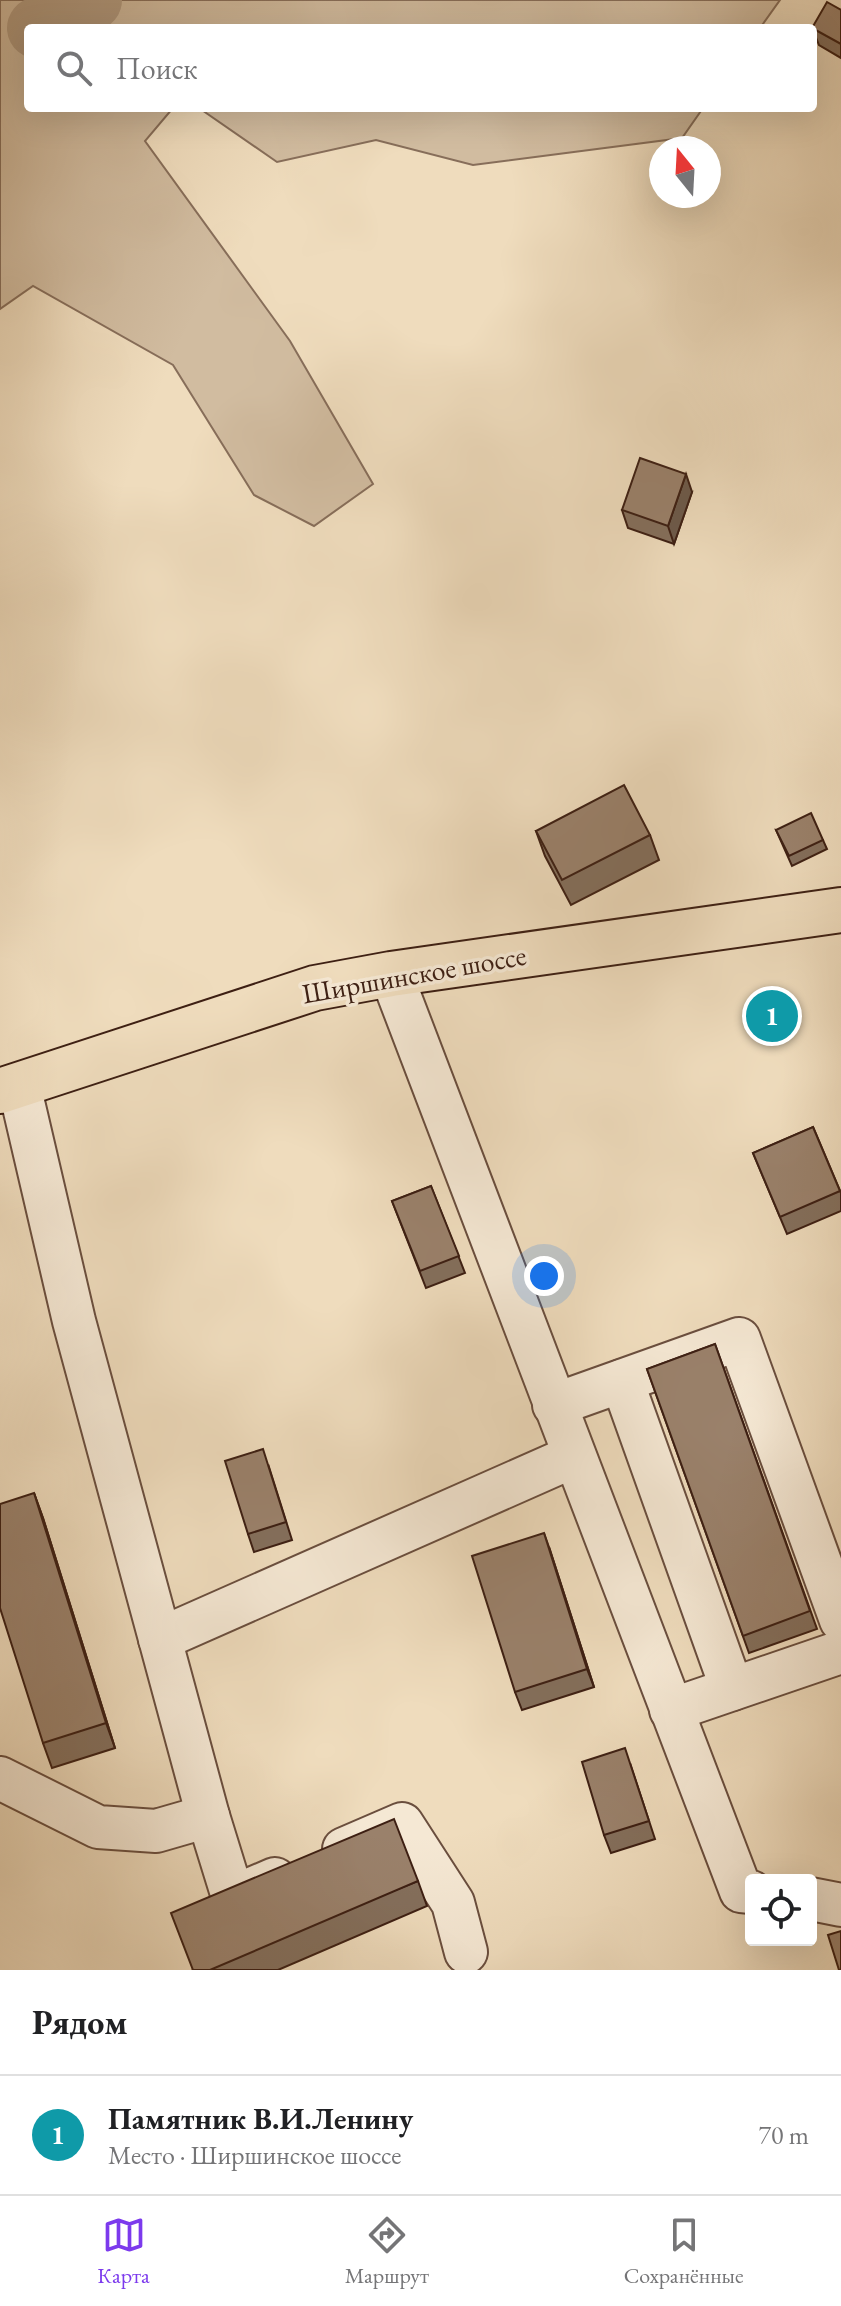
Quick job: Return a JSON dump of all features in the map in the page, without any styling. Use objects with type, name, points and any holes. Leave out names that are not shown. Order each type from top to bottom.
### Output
[{"type":"main road","name":"Ширшинское шоссе","points":[[9,1088],[315,988],[391,974],[841,910]]},
{"type":"street","points":[[391,974],[671,1710],[741,1891],[745,1891]]},
{"type":"street","points":[[9,1088],[208,1816],[218,1903],[402,1824],[453,1903],[466,1952]]},
{"type":"street","points":[[554,1405],[739,1339],[841,1620]]},
{"type":"street","points":[[622,1381],[732,1689]]},
{"type":"street","points":[[160,1639],[574,1456]]},
{"type":"street","points":[[671,1710],[841,1652]]},
{"type":"street","points":[[3,1785],[98,1827],[156,1831],[208,1816]]},
{"type":"street","points":[[817,1900],[841,1905]]},
{"type":"shaded area","points":[[0,0],[780,0],[763,24],[24,24],[24,112],[170,112],[145,141],[290,341],[373,484],[314,526],[254,495],[173,365],[33,286],[0,309]]},
{"type":"shaded area","points":[[205,112],[700,112],[683,136],[649,136],[649,142],[473,165],[376,140],[277,162]]},
{"type":"building","points":[[827,2],[841,10],[841,44],[817,31],[817,24],[814,24]]},
{"type":"building","points":[[640,458],[686,474],[668,526],[622,510]]},
{"type":"building","points":[[624,785],[650,835],[562,880],[536,831]]},
{"type":"building","points":[[811,813],[823,840],[789,856],[776,830]]},
{"type":"building","points":[[813,1127],[840,1191],[780,1217],[753,1153]]},
{"type":"building","points":[[431,1186],[459,1256],[420,1271],[392,1201]]},
{"type":"building","points":[[715,1344],[810,1611],[743,1636],[647,1369]]},
{"type":"building","points":[[263,1449],[286,1522],[248,1534],[225,1461]]},
{"type":"building","points":[[34,1493],[106,1723],[43,1743],[0,1608],[0,1504]]},
{"type":"building","points":[[544,1533],[587,1669],[515,1692],[472,1556]]},
{"type":"building","points":[[625,1748],[649,1821],[604,1835],[582,1762]]},
{"type":"building","points":[[394,1819],[418,1881],[210,1970],[193,1970],[171,1913]]},
{"type":"building","points":[[841,1931],[841,1970],[839,1970],[828,1935]]},
{"type":"waterway","points":[[46,24],[91,0]]},
{"type":"place","name":"Памятник В.И.Ленину","points":[[772,1016]]}]
